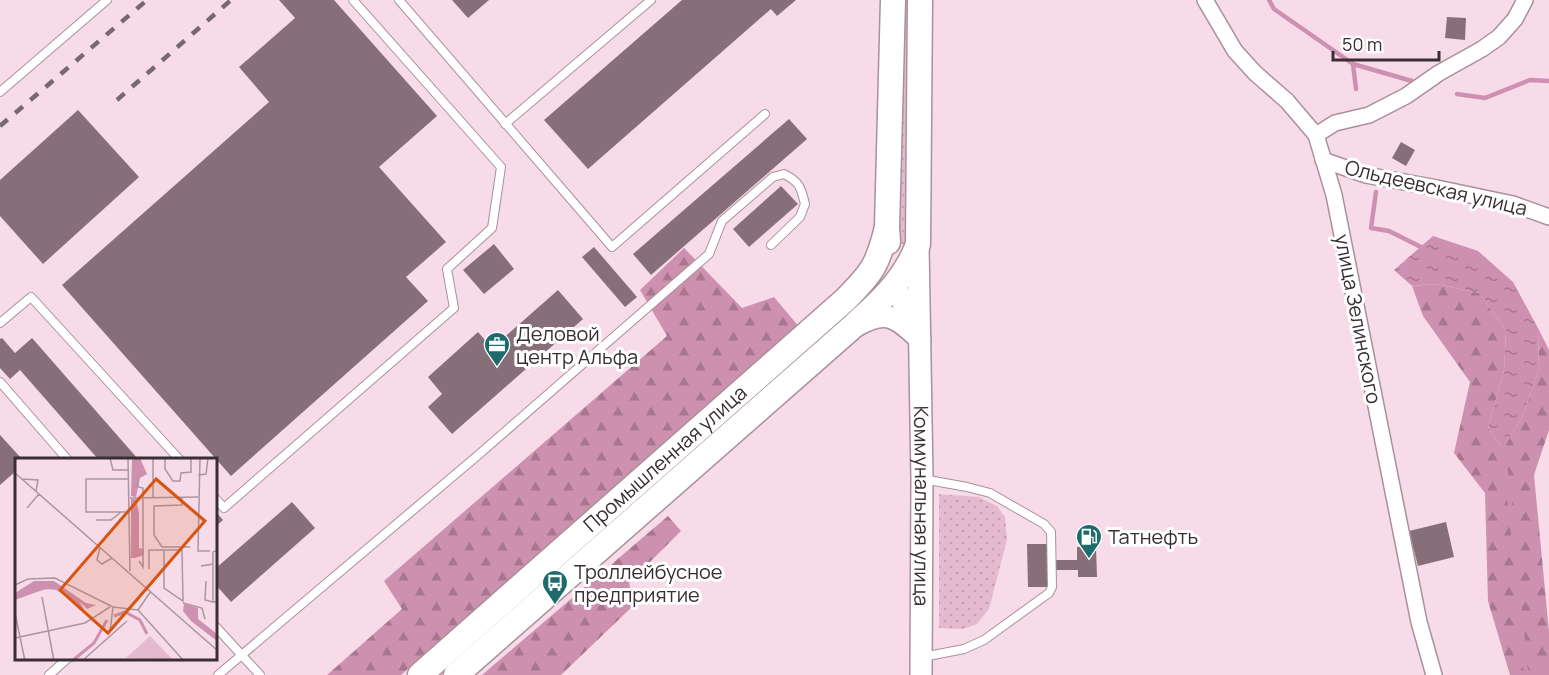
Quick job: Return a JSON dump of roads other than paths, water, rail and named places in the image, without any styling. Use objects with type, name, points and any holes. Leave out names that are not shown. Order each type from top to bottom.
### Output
[{"type":"main road","name":"Промышленная улица","points":[[893,0],[887,227],[889,258],[895,286],[920,339]]},
{"type":"main road","name":"Промышленная улица","points":[[920,0],[918,244],[920,339]]},
{"type":"main road","name":"Промышленная улица","points":[[450,669],[866,279],[875,266],[887,227]]},
{"type":"main road","name":"Промышленная улица","points":[[420,675],[450,669],[850,329],[895,286],[914,256],[918,244]]},
{"type":"main road","points":[[866,279],[882,277],[890,280],[895,286]]},
{"type":"main road","name":"Промышленная улица","points":[[850,329],[878,316],[890,316],[899,320],[920,339]]},
{"type":"main road","name":"Коммунальная улица","points":[[920,339],[921,666]]},
{"type":"street","name":"улица Зелинского","points":[[1205,0],[1234,51],[1287,101],[1316,135],[1334,195],[1419,622],[1434,675]]},
{"type":"street","points":[[1316,135],[1335,123],[1369,115],[1406,96],[1439,73],[1482,49],[1499,37],[1515,19],[1525,0]]},
{"type":"street","name":"Ольдеевская улица","points":[[1323,160],[1366,175],[1513,204],[1549,217]]},
{"type":"lane","points":[[0,92],[107,0]]},
{"type":"lane","points":[[218,501],[224,508],[454,308],[447,269],[492,228],[501,166],[353,0]]},
{"type":"lane","points":[[399,0],[612,247],[765,114]]},
{"type":"lane","points":[[505,124],[651,0]]},
{"type":"lane","points":[[218,675],[477,456],[710,254],[722,221],[773,177],[784,174],[794,179],[806,204],[800,217],[771,245]]},
{"type":"lane","points":[[0,323],[31,297],[178,458]]},
{"type":"lane","points":[[0,382],[66,458]]},
{"type":"lane","points":[[921,666],[984,640],[1049,593],[1052,587],[1051,532],[1044,524],[990,493],[922,479]]},
{"type":"lane","points":[[218,629],[260,675]]},
{"type":"lane","points":[[49,675],[66,660]]},
{"type":"water","points":[[1433,236],[1478,251],[1513,282],[1538,328],[1539,369],[1523,415],[1503,449],[1488,428],[1504,371],[1506,330],[1479,293],[1436,284],[1412,286],[1394,270]]},
{"type":"waterway","points":[[1269,0],[1274,9],[1353,64],[1412,81]]},
{"type":"waterway","points":[[1353,64],[1356,89]]},
{"type":"waterway","points":[[1457,94],[1485,98],[1530,80],[1549,81]]},
{"type":"waterway","points":[[1376,192],[1371,228],[1389,231],[1425,249]]},
{"type":"waterway","points":[[1504,446],[1525,667],[1528,675]]},
{"type":"railway","points":[[0,126],[147,0]]},
{"type":"railway","points":[[117,100],[231,0]]},
{"type":"place","name":"Деловой центр Альфа","points":[[497,368]]},
{"type":"place","name":"Татнефть","points":[[1089,560]]},
{"type":"place","name":"Троллейбусное предприятие","points":[[555,606]]}]
